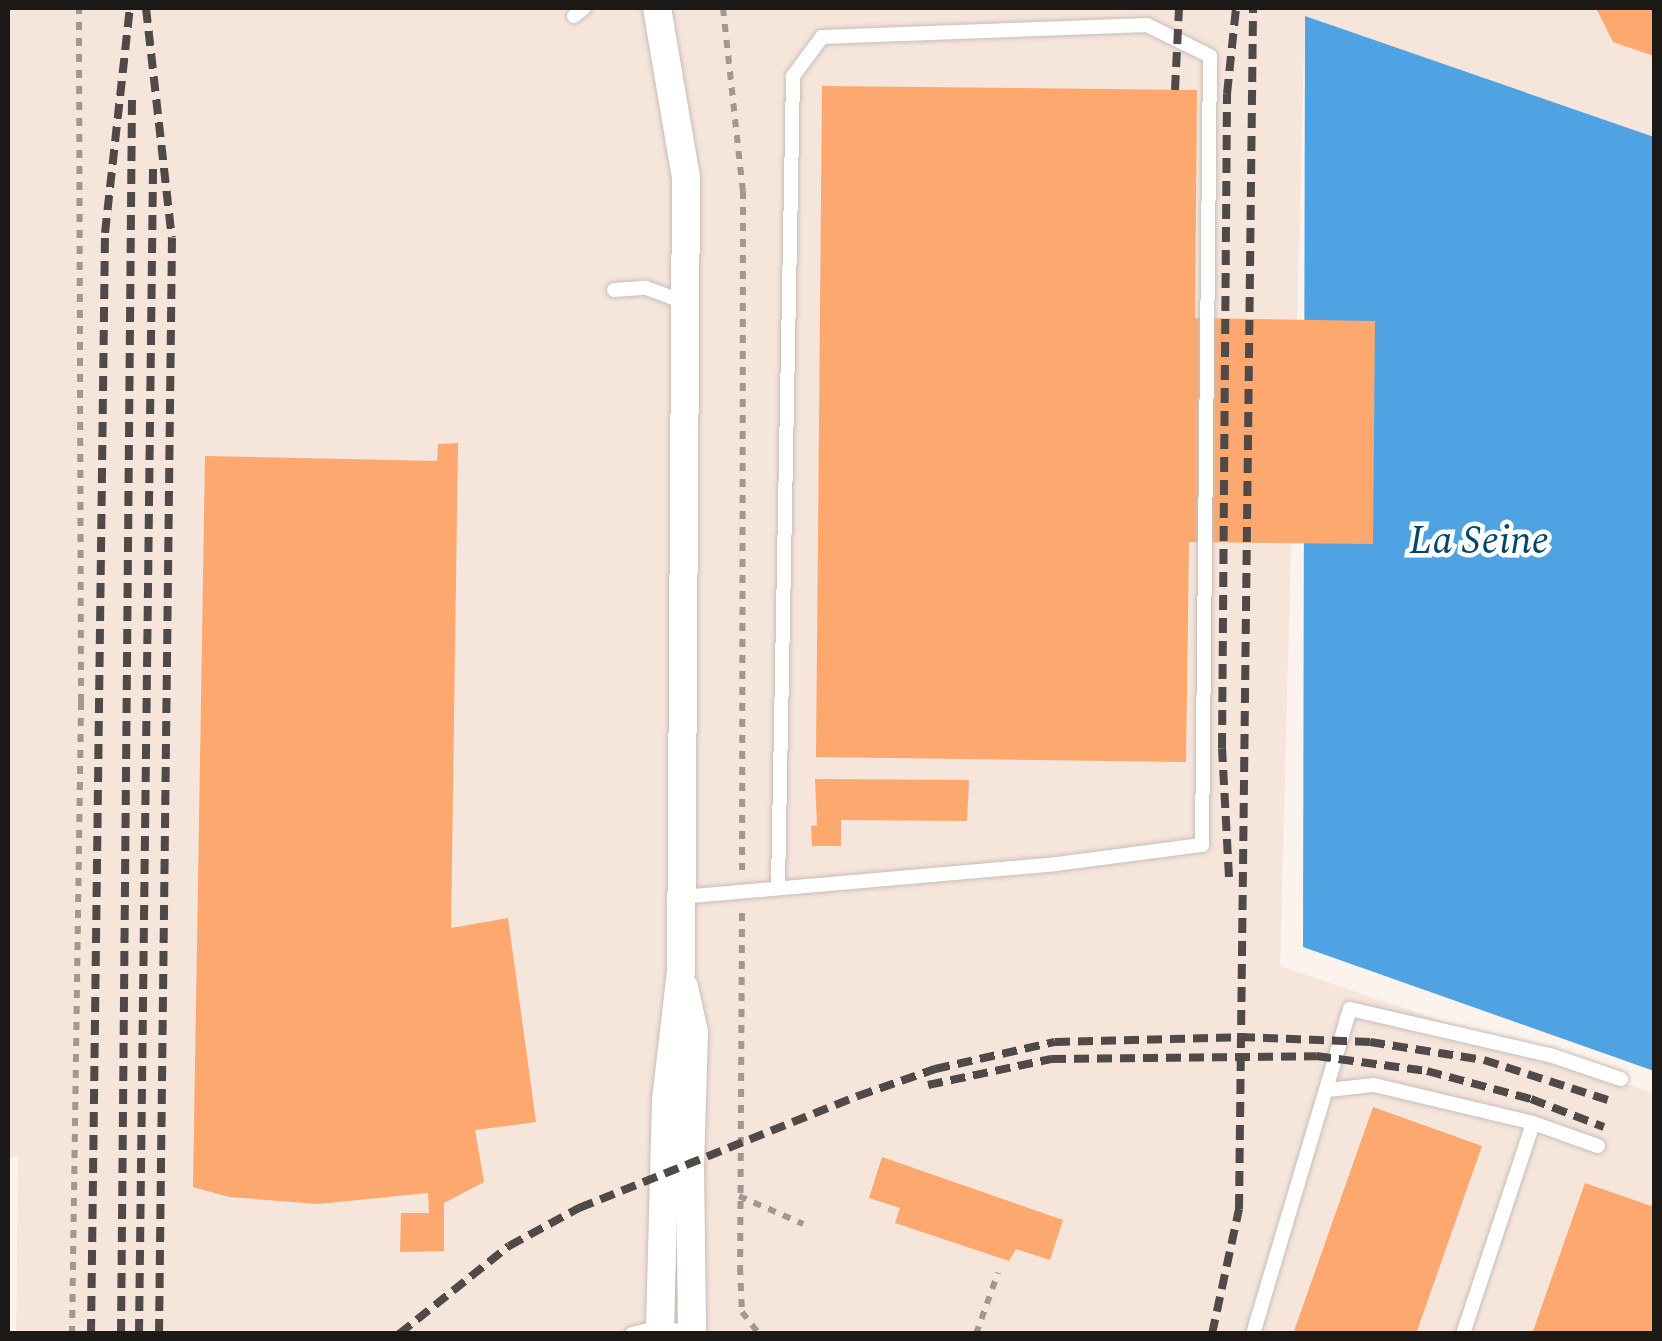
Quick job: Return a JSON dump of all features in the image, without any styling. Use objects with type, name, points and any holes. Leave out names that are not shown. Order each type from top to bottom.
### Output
[{"type":"street","points":[[657,8],[686,178],[680,971],[666,1100],[660,1330]]},
{"type":"street","points":[[680,971],[694,1032],[691,1334]]},
{"type":"lane","points":[[681,897],[1057,864],[1202,845],[1210,56],[1147,25],[822,37],[793,76],[778,888]]},
{"type":"lane","points":[[614,290],[646,288],[684,302]]},
{"type":"lane","points":[[1253,1334],[1350,1009],[1550,1055],[1620,1079]]},
{"type":"lane","points":[[1328,1090],[1374,1085],[1533,1123],[1598,1146]]},
{"type":"lane","points":[[1463,1334],[1533,1123]]},
{"type":"lane","points":[[632,1334],[660,1330],[691,1334]]},
{"type":"path","points":[[72,1334],[81,702],[78,8]]},
{"type":"path","points":[[723,8],[743,191],[739,1196],[742,1312],[759,1334]]},
{"type":"path","points":[[739,1196],[802,1224]]},
{"type":"path","points":[[976,1334],[998,1273]]},
{"type":"shaded area","points":[[8,8],[1654,8],[1654,137],[1305,16],[1280,966],[1654,1093],[1654,1333],[16,1333],[18,1157],[8,1158]]},
{"type":"water","name":"La Seine","points":[[1305,16],[1654,137],[1654,1071],[1303,947]]},
{"type":"building","points":[[1596,8],[1654,8],[1654,56],[1613,42]]},
{"type":"building","points":[[822,86],[1197,90],[1195,318],[1375,321],[1373,544],[1189,542],[1186,762],[816,757]]},
{"type":"building","points":[[458,443],[451,928],[508,918],[536,1122],[475,1130],[484,1182],[444,1203],[444,1251],[400,1252],[401,1213],[429,1213],[428,1193],[318,1204],[229,1197],[193,1187],[205,456],[437,461],[438,444]]},
{"type":"building","points":[[815,779],[969,780],[967,821],[841,820],[841,846],[812,846],[811,826],[817,825]]},
{"type":"building","points":[[1373,1107],[1482,1146],[1416,1334],[1293,1334]]},
{"type":"building","points":[[882,1157],[1063,1220],[1050,1260],[1016,1249],[1009,1261],[895,1223],[900,1208],[869,1198]]},
{"type":"building","points":[[1585,1183],[1654,1207],[1654,1334],[1532,1334]]},
{"type":"railway","points":[[91,1334],[105,233],[130,8]]},
{"type":"railway","points":[[146,8],[172,238],[159,1334]]},
{"type":"railway","points":[[1175,90],[1179,8]]},
{"type":"railway","points":[[1229,877],[1222,748],[1227,94],[1236,8]]},
{"type":"railway","points":[[1212,1334],[1239,1209],[1253,8]]},
{"type":"railway","points":[[121,1334],[132,99]]},
{"type":"railway","points":[[139,1334],[153,164]]},
{"type":"railway","points":[[399,1334],[509,1246],[579,1208],[935,1069],[1055,1042],[1240,1037],[1370,1042],[1484,1060],[1614,1102]]},
{"type":"railway","points":[[928,1085],[1051,1059],[1316,1056],[1427,1071],[1531,1099],[1604,1127]]}]
